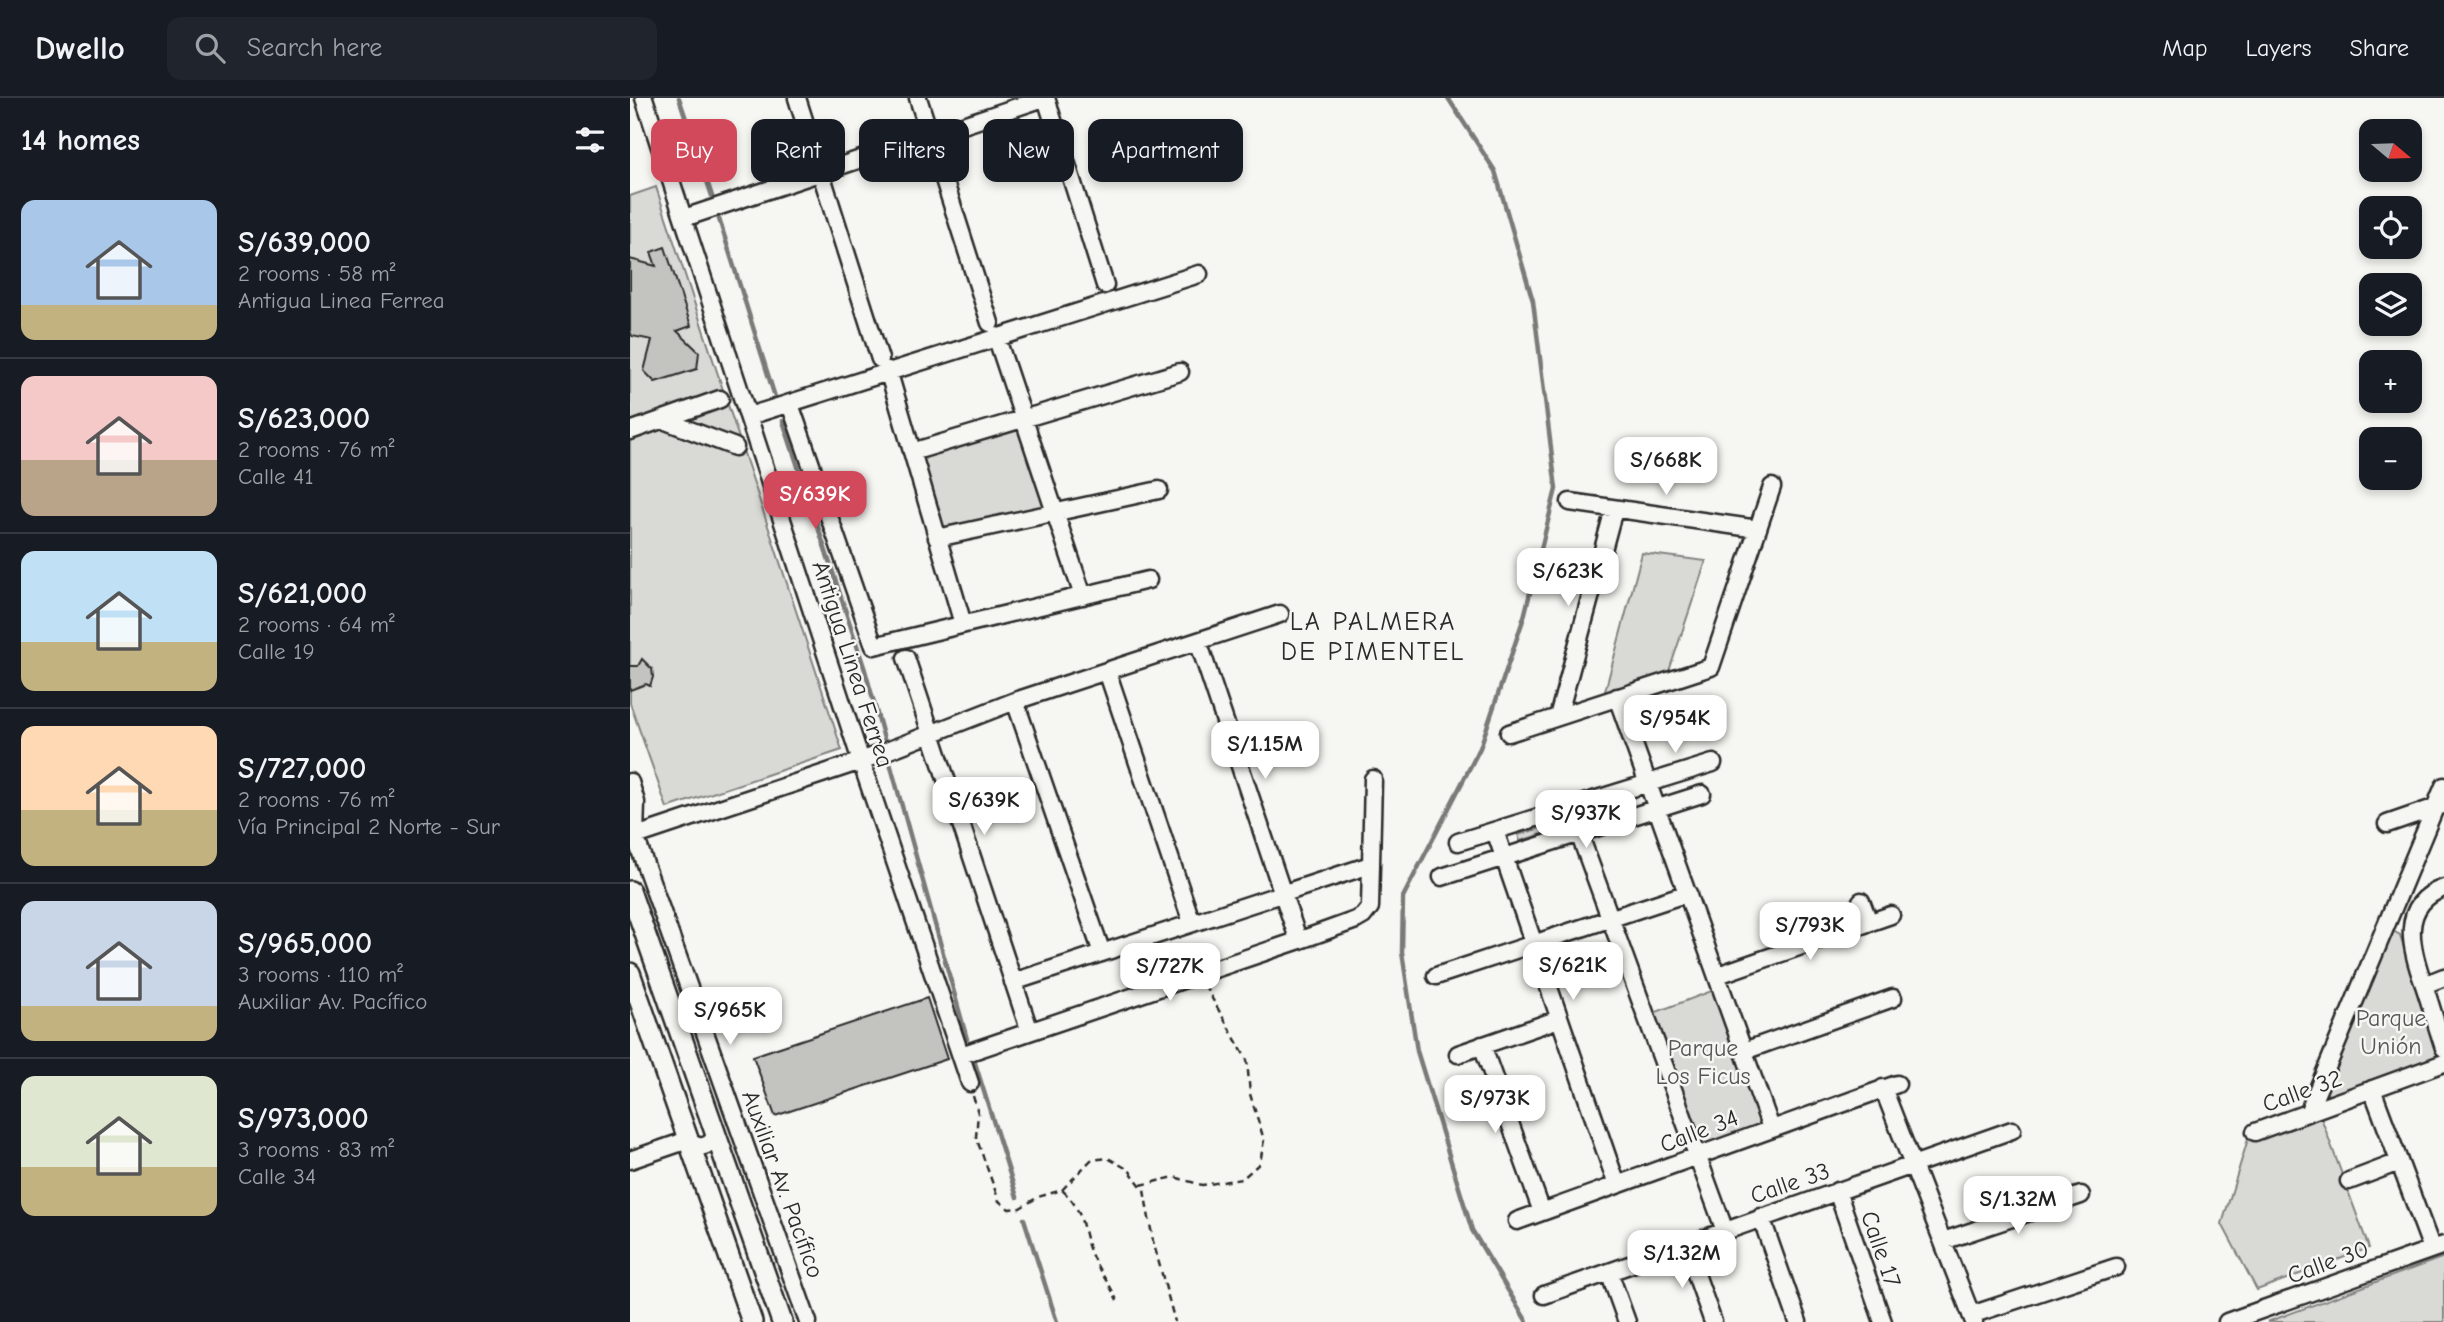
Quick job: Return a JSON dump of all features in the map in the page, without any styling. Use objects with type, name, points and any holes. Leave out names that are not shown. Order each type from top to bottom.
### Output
[{"type":"main road","points":[[630,891],[782,1322]]},
{"type":"main road","points":[[630,973],[752,1322]]},
{"type":"street","name":"Antigua Linea Ferrea","points":[[645,98],[861,761],[970,1083]]},
{"type":"street","points":[[797,98],[804,119]]},
{"type":"street","points":[[918,98],[925,119]]},
{"type":"street","points":[[969,123],[1045,98],[1105,285]]},
{"type":"street","points":[[684,218],[791,182]]},
{"type":"street","points":[[824,182],[912,452],[963,624]]},
{"type":"street","points":[[946,182],[1083,596]]},
{"type":"street","points":[[749,416],[790,404],[884,364],[993,330],[1199,274]]},
{"type":"street","points":[[912,452],[1180,372]]},
{"type":"street","points":[[630,431],[720,399]]},
{"type":"street","points":[[790,404],[874,646],[1147,580]]},
{"type":"street","points":[[663,420],[736,447]]},
{"type":"street","points":[[1509,733],[1711,667],[1772,488]]},
{"type":"street","points":[[937,538],[1159,490]]},
{"type":"street","points":[[1570,502],[1758,529]]},
{"type":"street","points":[[1558,717],[1614,509]]},
{"type":"street","points":[[632,837],[861,761],[1015,701],[1280,614]]},
{"type":"street","points":[[1198,641],[1296,933]]},
{"type":"street","points":[[906,658],[1028,1026]]},
{"type":"street","points":[[1107,671],[1192,923]]},
{"type":"street","points":[[1617,697],[1771,1128]]},
{"type":"street","points":[[1015,701],[1102,953]]},
{"type":"street","points":[[1458,842],[1713,763]]},
{"type":"street","points":[[961,1055],[1306,938],[1363,916],[1370,907],[1373,779]]},
{"type":"street","name":"Auxiliar Av. Pacífico","points":[[630,782],[636,802],[632,837],[808,1322]]},
{"type":"street","points":[[2308,1113],[2440,806],[2444,786]]},
{"type":"street","points":[[1442,877],[1702,794]]},
{"type":"street","points":[[2387,824],[2440,806]]},
{"type":"street","points":[[1495,831],[1617,1185]]},
{"type":"street","points":[[1579,833],[1725,1231]]},
{"type":"street","points":[[1013,982],[1370,865]]},
{"type":"street","points":[[2444,888],[2432,892],[2416,911],[2411,941],[2413,959],[2444,1048]]},
{"type":"street","points":[[1436,976],[1688,893]]},
{"type":"street","points":[[1861,901],[1869,922]]},
{"type":"street","points":[[1718,975],[1891,915]]},
{"type":"street","points":[[2424,985],[2444,976]]},
{"type":"street","points":[[1744,1051],[1893,998]]},
{"type":"street","points":[[1458,1054],[1559,1019]]},
{"type":"street","points":[[1482,1045],[1542,1212]]},
{"type":"street","name":"Calle 32","points":[[2255,1132],[2444,1063]]},
{"type":"street","name":"Calle 34","points":[[1517,1221],[1890,1086],[1913,1165]]},
{"type":"street","points":[[2372,1089],[2399,1162],[2438,1247]]},
{"type":"street","name":"Calle 33","points":[[1544,1295],[2012,1130]]},
{"type":"street","points":[[630,1160],[688,1140],[699,1147],[705,1146],[714,1138],[716,1132]]},
{"type":"street","points":[[2348,1181],[2399,1162]]},
{"type":"street","points":[[1913,1165],[1972,1318],[2116,1266]]},
{"type":"street","name":"Calle 17","points":[[1837,1191],[1883,1322]]},
{"type":"street","points":[[1943,1241],[2081,1195]]},
{"type":"street","points":[[1761,1217],[1798,1322]]},
{"type":"street","points":[[1686,1245],[1713,1322]]},
{"type":"street","name":"Calle 30","points":[[2227,1322],[2438,1247]]},
{"type":"street","points":[[1609,1272],[1627,1322]]},
{"type":"path","points":[[1141,1185],[1174,1177],[1202,1185],[1242,1180],[1260,1163],[1264,1140],[1250,1094],[1247,1060],[1205,986],[1181,980]]},
{"type":"path","points":[[970,1083],[978,1113],[976,1137],[999,1201],[1009,1209],[1020,1208],[1038,1197],[1062,1190],[1091,1160],[1108,1158],[1129,1170],[1144,1190],[1153,1241],[1175,1322]]},
{"type":"path","points":[[1062,1190],[1075,1202],[1084,1220],[1093,1258],[1111,1284],[1118,1301]]},
{"type":"green space","points":[[656,187],[842,750],[667,808],[630,703],[630,196]]},
{"type":"green space","points":[[1020,426],[1046,508],[941,531],[919,456]]},
{"type":"green space","points":[[1642,553],[1706,561],[1668,674],[1604,695]]},
{"type":"green space","points":[[1632,800],[1633,805],[1520,841],[1518,835]]},
{"type":"green space","name":"Parque Unión","points":[[2389,932],[2400,935],[2439,1055],[2329,1095],[2324,1093]]},
{"type":"green space","name":"Parque Los Ficus","points":[[1714,990],[1761,1124],[1699,1147],[1651,1014]]},
{"type":"green space","points":[[2319,1112],[2369,1248],[2257,1290],[2222,1224],[2248,1139]]},
{"type":"green space","points":[[2444,1257],[2444,1322],[2267,1322]]},
{"type":"building","points":[[665,247],[691,326],[677,331],[699,352],[697,369],[655,382],[644,371],[652,340],[632,336],[630,331],[630,259],[656,266],[651,252]]},
{"type":"building","points":[[642,659],[652,669],[650,686],[646,684],[630,690],[630,666],[638,666]]},
{"type":"building","points":[[927,998],[947,1059],[775,1116],[753,1056]]},
{"type":"waterway","points":[[679,98],[712,196]]},
{"type":"waterway","points":[[1448,98],[1495,171],[1533,301],[1556,489],[1524,617],[1480,748],[1403,897],[1402,952],[1417,1051],[1472,1230],[1527,1322]]},
{"type":"waterway","points":[[719,219],[775,397]]},
{"type":"waterway","points":[[783,421],[865,670],[884,739]]},
{"type":"waterway","points":[[890,763],[967,1039]]},
{"type":"waterway","points":[[975,1063],[1017,1197]]},
{"type":"waterway","points":[[1024,1219],[1057,1322]]},
{"type":"district","name":"LA PALMERA DE PIMENTEL","points":[[1373,637]]}]
